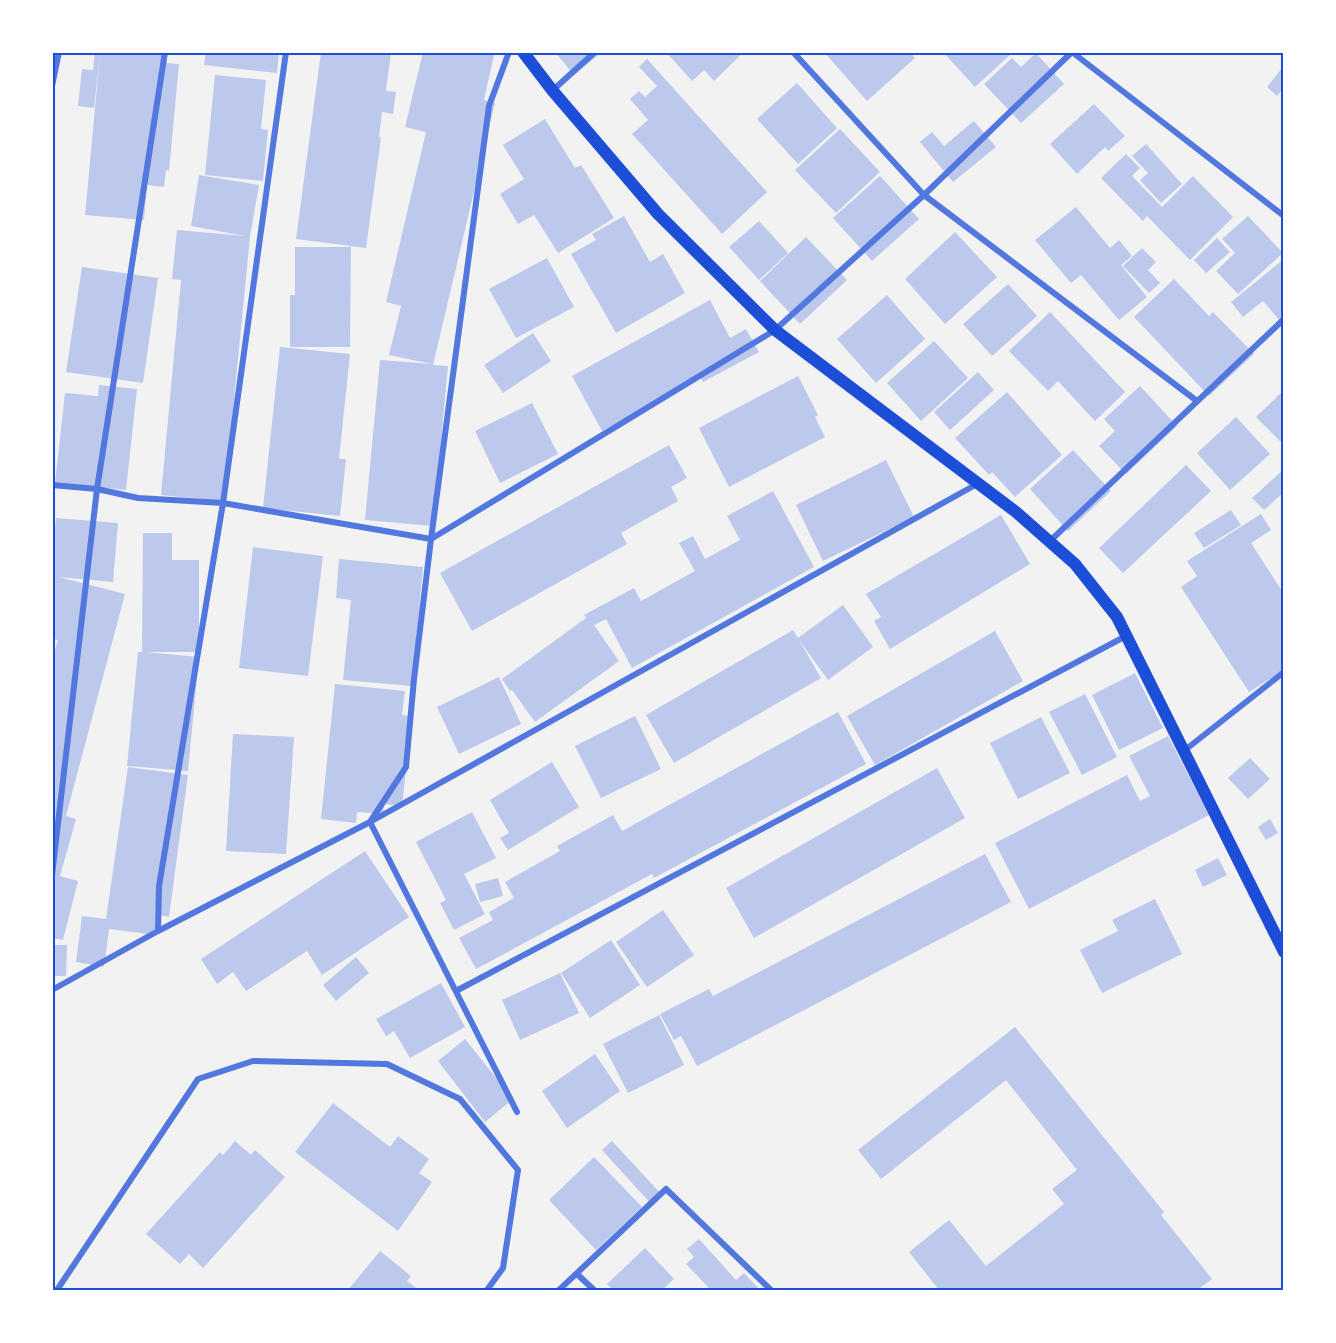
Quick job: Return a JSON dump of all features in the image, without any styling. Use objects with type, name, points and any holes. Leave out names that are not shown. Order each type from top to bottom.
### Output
[{"type":"main road","points":[[523,52],[552,90],[658,214],[776,330],[1016,512],[1075,564],[1117,617],[1284,952]]},
{"type":"street","points":[[52,86],[59,52]]},
{"type":"street","points":[[52,875],[97,489],[165,52]]},
{"type":"street","points":[[158,931],[159,886],[223,503],[286,52]]},
{"type":"street","points":[[370,822],[406,767],[431,539],[489,106],[508,52]]},
{"type":"street","points":[[552,90],[595,52]]},
{"type":"street","points":[[793,52],[924,195],[1197,401]]},
{"type":"street","points":[[52,485],[97,489],[138,498],[223,503],[431,539],[776,330],[924,195],[1072,52],[1284,216]]},
{"type":"street","points":[[1049,542],[1284,319]]},
{"type":"street","points":[[52,990],[158,931],[370,822],[977,484]]},
{"type":"street","points":[[456,991],[1127,636]]},
{"type":"street","points":[[1185,750],[1284,672]]},
{"type":"street","points":[[370,822],[517,1112]]},
{"type":"street","points":[[57,1290],[198,1079],[253,1061],[387,1064],[460,1099],[518,1170],[503,1268],[487,1290]]},
{"type":"street","points":[[559,1290],[666,1189],[771,1290]]},
{"type":"street","points":[[577,1274],[594,1290]]},
{"type":"building","points":[[95,52],[167,52],[166,63],[179,64],[169,171],[166,170],[164,187],[147,185],[144,220],[85,215],[100,55],[94,108],[78,106],[82,69],[93,70]]},
{"type":"building","points":[[206,52],[279,52],[277,73],[204,65]]},
{"type":"building","points":[[321,52],[391,52],[386,91],[396,92],[393,114],[382,112],[379,137],[381,138],[366,248],[296,239]]},
{"type":"building","points":[[423,52],[484,52],[494,55],[484,100],[495,103],[433,365],[448,366],[433,526],[365,520],[380,360],[432,364],[389,355],[401,306],[386,302],[426,132],[405,127]]},
{"type":"building","points":[[555,52],[602,52],[574,75]]},
{"type":"building","points":[[666,52],[744,52],[714,81],[704,70],[692,81]]},
{"type":"building","points":[[824,52],[910,52],[915,58],[867,101]]},
{"type":"building","points":[[943,52],[1013,52],[975,87]]},
{"type":"building","points":[[1036,53],[1064,84],[1021,123],[984,84],[1012,58],[1021,67]]},
{"type":"building","points":[[647,59],[767,192],[722,234],[632,134],[648,120],[630,99],[639,91],[645,97],[657,86],[639,67]]},
{"type":"building","points":[[1284,66],[1284,87],[1277,96],[1267,87]]},
{"type":"building","points":[[215,75],[266,80],[261,129],[268,130],[263,181],[205,175]]},
{"type":"building","points":[[797,83],[837,128],[798,164],[757,119]]},
{"type":"building","points":[[1094,104],[1125,136],[1108,151],[1105,147],[1077,174],[1050,144]]},
{"type":"building","points":[[545,119],[575,168],[581,165],[614,218],[558,253],[534,215],[518,224],[500,194],[524,179],[503,145]]},
{"type":"building","points":[[974,121],[996,147],[953,182],[920,142],[932,132],[944,146]]},
{"type":"building","points":[[840,129],[880,172],[836,213],[795,170]]},
{"type":"building","points":[[1146,144],[1182,184],[1161,203],[1140,180],[1148,173],[1132,156]]},
{"type":"building","points":[[1126,154],[1140,168],[1132,176],[1162,207],[1193,176],[1233,217],[1190,260],[1147,216],[1143,221],[1101,178]]},
{"type":"building","points":[[199,175],[259,185],[250,237],[224,501],[161,495],[181,280],[172,279],[177,230],[245,236],[191,226]]},
{"type":"building","points":[[880,176],[919,219],[872,261],[833,218]]},
{"type":"building","points":[[1076,207],[1110,248],[1119,240],[1132,256],[1121,265],[1147,297],[1119,320],[1081,275],[1071,283],[1035,240]]},
{"type":"building","points":[[624,216],[650,262],[663,254],[685,293],[616,333],[571,254],[596,240],[592,234]]},
{"type":"building","points":[[1248,216],[1283,253],[1238,294],[1216,271],[1235,253],[1222,239]]},
{"type":"building","points":[[759,221],[788,253],[759,280],[729,247]]},
{"type":"building","points":[[955,232],[997,277],[945,324],[905,279]]},
{"type":"building","points":[[806,237],[847,280],[800,324],[760,281]]},
{"type":"building","points":[[1217,238],[1230,252],[1206,273],[1194,260]]},
{"type":"building","points":[[295,247],[351,247],[350,347],[290,347],[290,295],[295,295]]},
{"type":"building","points":[[1142,248],[1156,262],[1148,270],[1160,283],[1149,293],[1123,266]]},
{"type":"building","points":[[547,258],[574,307],[516,338],[489,289]]},
{"type":"building","points":[[1284,259],[1284,317],[1280,321],[1263,301],[1243,317],[1231,302]]},
{"type":"building","points":[[82,267],[158,278],[143,383],[66,372]]},
{"type":"building","points":[[1174,279],[1209,316],[1213,312],[1254,354],[1209,396],[1134,317]]},
{"type":"building","points":[[1008,284],[1037,316],[992,356],[963,324]]},
{"type":"building","points":[[887,295],[925,339],[876,383],[837,339]]},
{"type":"building","points":[[710,300],[730,338],[746,329],[759,352],[703,382],[700,377],[602,431],[572,376]]},
{"type":"building","points":[[1050,312],[1125,392],[1095,421],[1058,381],[1048,391],[1009,351]]},
{"type":"building","points":[[533,333],[551,361],[503,393],[484,365]]},
{"type":"building","points":[[934,341],[968,378],[921,421],[887,383]]},
{"type":"building","points":[[280,347],[350,354],[339,459],[346,459],[340,516],[263,508]]},
{"type":"building","points":[[978,372],[994,390],[950,430],[934,412]]},
{"type":"building","points":[[798,376],[818,415],[815,417],[825,437],[729,487],[699,428]]},
{"type":"building","points":[[99,385],[137,389],[126,490],[55,483],[65,393],[98,396]]},
{"type":"building","points":[[1140,386],[1177,426],[1126,474],[1099,446],[1115,431],[1104,419]]},
{"type":"building","points":[[1284,390],[1284,445],[1256,417]]},
{"type":"building","points":[[1007,392],[1062,455],[1015,497],[992,472],[989,475],[955,438]]},
{"type":"building","points":[[532,403],[558,454],[500,483],[475,431]]},
{"type":"building","points":[[1236,417],[1270,454],[1230,490],[1197,453]]},
{"type":"building","points":[[669,445],[687,478],[671,487],[678,501],[621,533],[627,544],[472,631],[440,573]]},
{"type":"building","points":[[1073,450],[1111,491],[1068,531],[1030,489]]},
{"type":"building","points":[[886,460],[914,517],[823,561],[796,505]]},
{"type":"building","points":[[1186,465],[1211,491],[1123,573],[1099,548]]},
{"type":"building","points":[[1284,469],[1284,492],[1264,510],[1252,498]]},
{"type":"building","points":[[773,491],[814,567],[632,668],[606,619],[594,625],[619,661],[535,722],[502,679],[586,618],[584,615],[634,588],[641,601],[695,571],[679,543],[693,536],[705,559],[740,540],[727,516]]},
{"type":"building","points":[[1231,510],[1241,525],[1204,548],[1194,533]]},
{"type":"building","points":[[1261,514],[1271,530],[1251,543],[1284,594],[1284,670],[1249,692],[1181,587],[1197,576],[1187,561]]},
{"type":"building","points":[[1001,515],[1030,564],[890,649],[874,621],[881,617],[866,594]]},
{"type":"building","points":[[56,518],[118,523],[113,582],[59,577],[125,594],[66,816],[76,819],[60,876],[78,881],[63,940],[52,938],[52,660],[58,640],[52,639],[52,557]]},
{"type":"building","points":[[143,533],[172,533],[172,560],[199,560],[199,652],[145,652],[199,657],[188,771],[127,766],[138,652],[142,652]]},
{"type":"building","points":[[253,547],[323,556],[308,676],[239,668]]},
{"type":"building","points":[[339,559],[423,567],[412,686],[343,680],[351,600],[336,598]]},
{"type":"building","points":[[843,605],[873,647],[828,680],[799,640],[821,678],[674,763],[646,715],[793,630],[798,638]]},
{"type":"building","points":[[995,631],[1023,681],[875,765],[847,716]]},
{"type":"building","points":[[1135,673],[1163,728],[1119,750],[1092,695]]},
{"type":"building","points":[[499,677],[521,724],[459,754],[437,707]]},
{"type":"building","points":[[335,684],[405,691],[402,715],[412,716],[402,806],[384,804],[383,814],[357,812],[356,823],[321,819]]},
{"type":"building","points":[[1085,694],[1117,757],[1082,775],[1049,712]]},
{"type":"building","points":[[838,712],[866,764],[654,878],[652,874],[476,969],[459,938],[493,920],[489,912],[514,898],[505,882],[560,851],[557,846],[613,815],[622,831]]},
{"type":"building","points":[[635,716],[661,769],[601,798],[575,746]]},
{"type":"building","points":[[1041,717],[1070,773],[1018,799],[990,743]]},
{"type":"building","points":[[233,734],[294,737],[286,854],[226,851]]},
{"type":"building","points":[[1168,736],[1209,815],[1029,909],[995,843],[1127,775],[1140,801],[1150,796],[1129,756]]},
{"type":"building","points":[[1250,758],[1270,779],[1248,799],[1228,778]]},
{"type":"building","points":[[552,762],[579,807],[508,850],[500,838],[509,833],[490,800]]},
{"type":"building","points":[[128,767],[188,775],[169,917],[158,915],[155,935],[109,929],[104,967],[76,962],[82,916],[106,919]]},
{"type":"building","points":[[937,768],[965,818],[754,938],[726,888]]},
{"type":"building","points":[[472,812],[496,858],[464,874],[485,914],[454,930],[440,903],[446,900],[416,842]]},
{"type":"building","points":[[1270,819],[1278,833],[1266,840],[1258,827]]},
{"type":"building","points":[[365,851],[409,917],[322,975],[307,951],[246,991],[233,972],[217,984],[201,959]]},
{"type":"building","points":[[985,854],[1011,902],[697,1066],[681,1036],[674,1040],[660,1014],[709,989],[713,996]]},
{"type":"building","points":[[1218,858],[1227,875],[1203,887],[1195,870]]},
{"type":"building","points":[[498,878],[503,896],[480,902],[475,884]]},
{"type":"building","points":[[1155,899],[1182,954],[1102,993],[1080,950],[1118,931],[1112,920]]},
{"type":"building","points":[[663,910],[694,955],[647,987],[616,942]]},
{"type":"building","points":[[611,940],[640,985],[590,1018],[561,973]]},
{"type":"building","points":[[52,945],[67,945],[66,976],[52,976]]},
{"type":"building","points":[[356,957],[369,973],[336,1001],[323,985]]},
{"type":"building","points":[[560,973],[579,1013],[520,1040],[502,1000]]},
{"type":"building","points":[[441,983],[465,1027],[410,1058],[394,1031],[386,1036],[376,1019]]},
{"type":"building","points":[[659,1015],[684,1065],[628,1093],[603,1044]]},
{"type":"building","points":[[1015,1027],[1164,1212],[1161,1215],[1212,1279],[1197,1290],[939,1290],[909,1252],[949,1220],[986,1266],[1064,1204],[1052,1189],[1077,1170],[1006,1080],[881,1179],[858,1150]]},
{"type":"building","points":[[465,1039],[513,1099],[485,1122],[438,1061]]},
{"type":"building","points":[[595,1054],[620,1091],[567,1128],[542,1091]]},
{"type":"building","points":[[333,1103],[390,1147],[398,1136],[429,1159],[419,1173],[432,1182],[398,1231],[295,1152]]},
{"type":"building","points":[[235,1141],[251,1155],[255,1150],[285,1177],[203,1268],[189,1254],[180,1264],[146,1234],[220,1152],[223,1155]]},
{"type":"building","points":[[612,1141],[662,1195],[652,1205],[602,1150]]},
{"type":"building","points":[[594,1157],[642,1207],[596,1250],[549,1200]]},
{"type":"building","points":[[699,1239],[736,1280],[744,1273],[760,1290],[711,1290],[686,1264],[694,1257],[687,1249]]},
{"type":"building","points":[[645,1248],[674,1279],[662,1290],[613,1290],[607,1284]]},
{"type":"building","points":[[380,1251],[411,1276],[407,1281],[419,1290],[348,1290]]}]
